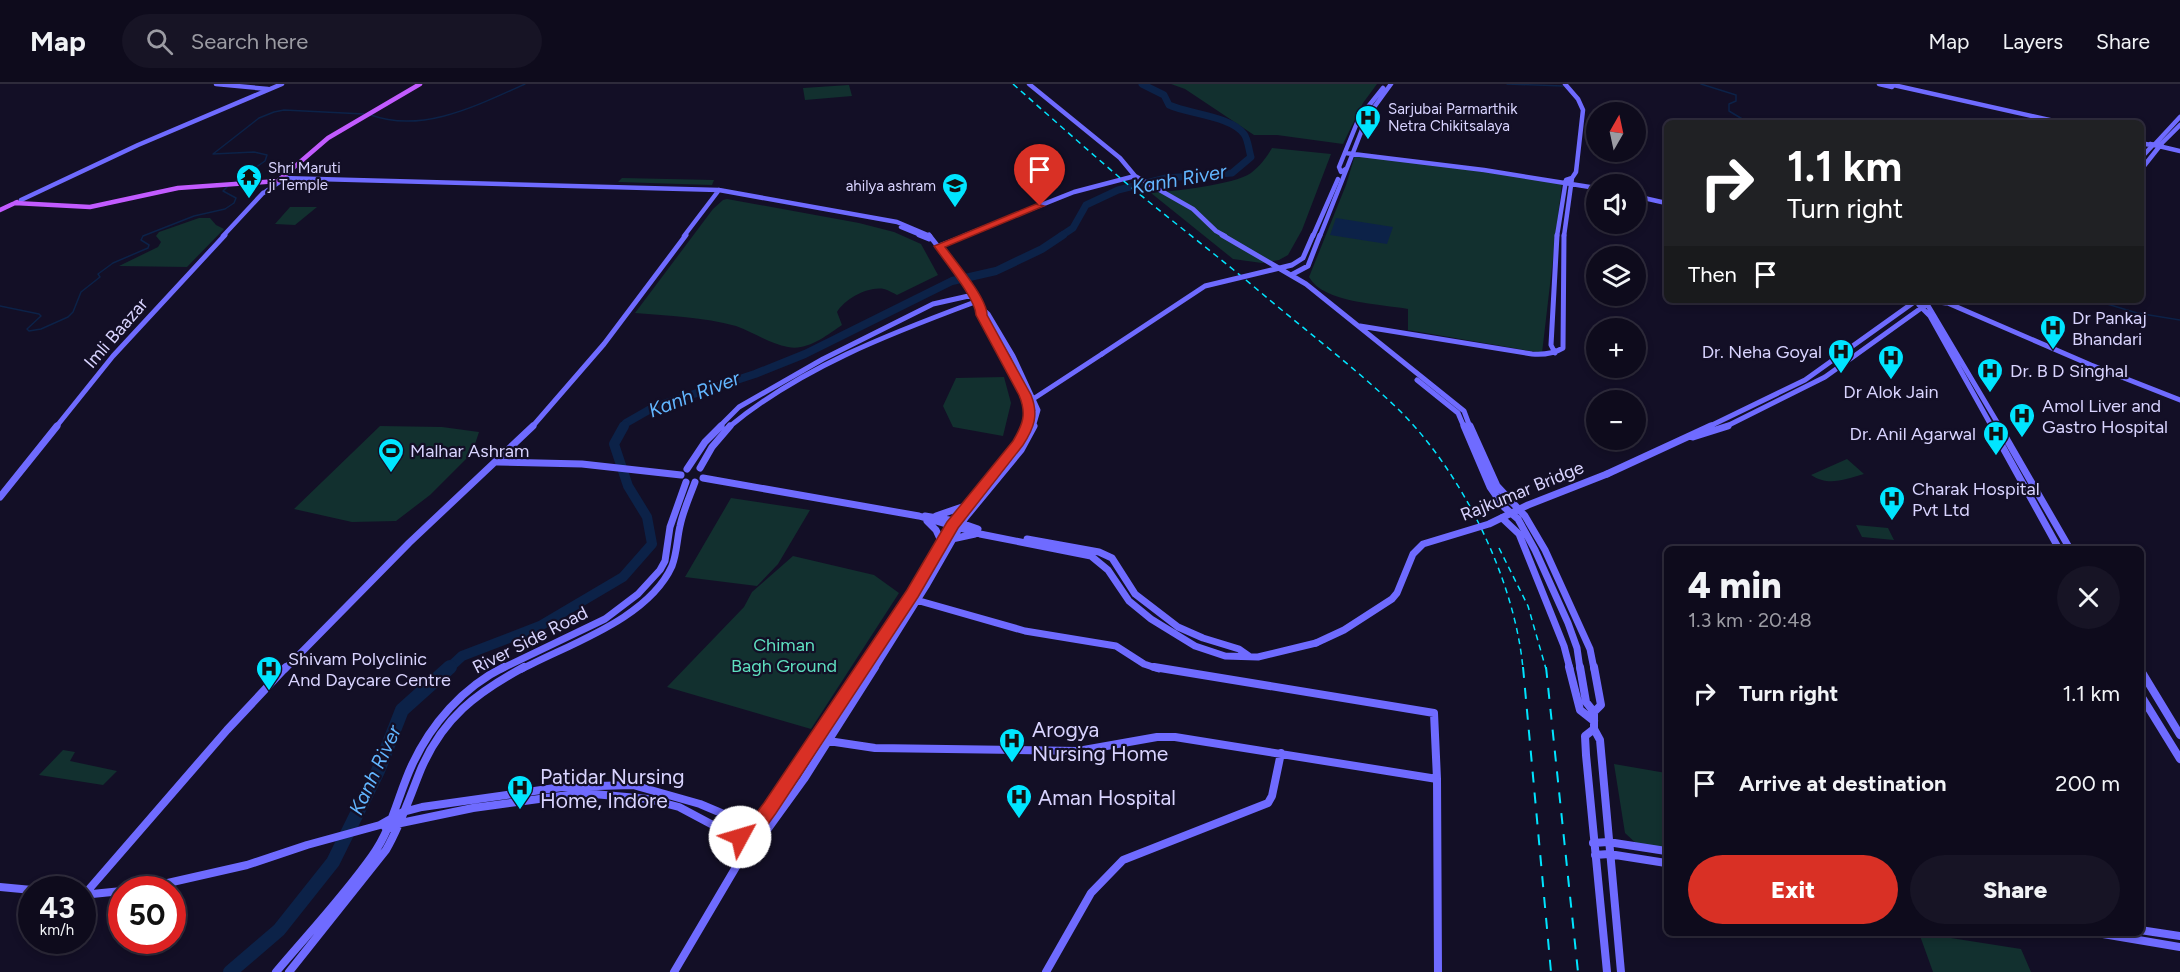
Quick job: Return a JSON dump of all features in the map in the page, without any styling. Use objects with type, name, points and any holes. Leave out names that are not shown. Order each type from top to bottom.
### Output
[{"type":"main road","points":[[216,84],[272,89]]},
{"type":"main road","points":[[25,202],[108,161],[282,84]]},
{"type":"main road","points":[[0,215],[138,145],[287,84]]},
{"type":"main road","points":[[361,116],[415,84]]},
{"type":"main road","points":[[276,179],[361,116],[420,84]]},
{"type":"main road","points":[[1029,84],[1120,158],[1138,177],[1193,209],[1216,231],[1298,280],[1302,286],[1464,411],[1497,486],[1525,516],[1545,550],[1590,650],[1601,705],[1586,736],[1593,843],[1607,972]]},
{"type":"main road","points":[[1341,172],[1339,167],[1359,118],[1386,84]]},
{"type":"main road","points":[[1291,275],[1308,266],[1367,117],[1391,84]]},
{"type":"main road","points":[[1555,353],[1551,345],[1558,222],[1569,181],[1577,168],[1583,110],[1578,99],[1565,84]]},
{"type":"main road","points":[[1879,84],[2039,120]]},
{"type":"main road","points":[[1888,84],[2050,120]]},
{"type":"main road","points":[[2144,165],[2180,117]]},
{"type":"main road","points":[[2144,156],[2180,125]]},
{"type":"main road","points":[[2144,143],[2180,151]]},
{"type":"main road","points":[[1346,152],[1586,185]]},
{"type":"main road","points":[[1031,401],[1204,286],[1292,265],[1303,258],[1341,172],[1347,168]]},
{"type":"main road","points":[[939,246],[1080,190],[1138,177]]},
{"type":"main road","points":[[0,210],[15,203],[25,202],[90,207],[159,191],[233,181],[276,179],[718,192],[891,225],[932,240],[952,263],[982,309],[982,315],[1031,401],[1030,416],[1019,442],[942,543],[913,599],[828,741],[758,842],[745,842],[679,807],[648,799],[593,794],[473,808],[383,825],[307,844],[247,865],[186,879]]},
{"type":"main road","name":"Imli Baazar","points":[[0,497],[113,356],[276,179]]},
{"type":"main road","points":[[1354,325],[1527,354],[1544,355],[1555,353],[1563,348],[1564,223],[1569,181]]},
{"type":"main road","points":[[96,880],[227,730],[324,628],[402,550],[524,437],[604,344],[718,192]]},
{"type":"main road","points":[[1646,197],[1664,202]]},
{"type":"main road","points":[[690,477],[700,468],[712,447],[729,427],[756,406],[815,371],[973,295]]},
{"type":"main road","name":"River Side Road","points":[[276,972],[373,855],[383,825],[428,736],[465,692],[498,670],[605,619],[649,583],[665,561],[670,527],[705,442],[725,420],[752,399],[823,359],[933,304],[973,295]]},
{"type":"main road","points":[[1687,438],[1772,397],[1822,369],[1913,303]]},
{"type":"main road","points":[[1687,438],[1718,431],[1825,377],[1927,303]]},
{"type":"main road","points":[[1928,303],[1929,316],[2057,546]]},
{"type":"main road","points":[[1929,303],[2068,546]]},
{"type":"main road","points":[[1945,303],[2123,380],[2180,402]]},
{"type":"main road","points":[[1354,325],[1458,413],[1490,486],[1504,507],[1518,519],[1535,550],[1568,623],[1576,648],[1586,702],[1600,740],[1621,972]]},
{"type":"main road","points":[[1772,397],[1779,400]]},
{"type":"main road","name":"Rajkumar Bridge","points":[[690,477],[926,517],[1098,559],[1106,565],[1127,599],[1153,621],[1202,648],[1237,658],[1316,643],[1364,619],[1392,599],[1397,593],[1413,554],[1423,544],[1502,518],[1687,438]]},
{"type":"main road","points":[[498,462],[582,464],[640,469],[690,477],[705,472],[700,468]]},
{"type":"main road","name":"River Side Road","points":[[289,972],[385,854],[401,823],[427,754],[446,725],[460,709],[481,692],[622,616],[658,585],[668,572],[677,552],[690,477]]},
{"type":"main road","points":[[942,543],[926,517],[970,506]]},
{"type":"main road","points":[[952,539],[982,532],[972,520],[970,506]]},
{"type":"main road","points":[[1502,518],[1519,534],[1564,646],[1580,710],[1594,721]]},
{"type":"main road","points":[[674,972],[745,842],[742,831],[754,826],[815,739],[913,599],[952,539],[957,524]]},
{"type":"main road","points":[[913,599],[1024,631],[1116,646],[1144,664],[1167,671],[1434,713],[1437,779],[1438,972]]},
{"type":"main road","points":[[2144,676],[2180,735]]},
{"type":"main road","points":[[2144,700],[2180,759]]},
{"type":"main road","points":[[815,739],[875,747],[1078,751],[1099,750],[1164,737],[1204,740],[1437,779]]},
{"type":"main road","points":[[1047,972],[1092,893],[1123,860],[1268,803],[1272,796],[1281,753]]},
{"type":"main road","points":[[383,825],[404,812],[442,804],[561,788],[633,785],[700,804],[754,826],[763,831],[762,837]]},
{"type":"main road","points":[[1593,843],[1608,842],[1664,851]]},
{"type":"main road","points":[[1595,855],[1609,854],[1664,863]]},
{"type":"main road","points":[[0,886],[18,888]]},
{"type":"main road","points":[[2144,931],[2180,936]]},
{"type":"main road","points":[[2115,936],[2180,947]]},
{"type":"green space","points":[[1171,84],[1377,84],[1363,103],[1343,144],[1277,135],[1254,135],[1185,89]]},
{"type":"green space","points":[[849,85],[852,96],[805,100],[803,88]]},
{"type":"green space","points":[[1272,148],[1331,154],[1302,230],[1288,255],[1279,260],[1262,263],[1233,259],[1151,193],[1203,187],[1242,177],[1257,168]]},
{"type":"green space","points":[[1355,155],[1562,182],[1542,353],[1408,330],[1408,309],[1354,301],[1316,286],[1309,277],[1346,185]]},
{"type":"green space","points":[[622,178],[714,180],[712,185],[618,182]]},
{"type":"green space","points":[[727,199],[859,223],[894,232],[921,244],[938,275],[897,295],[886,289],[858,294],[837,312],[842,325],[803,347],[788,347],[724,323],[635,313],[713,209]]},
{"type":"green space","points":[[290,207],[317,207],[295,225],[275,224]]},
{"type":"green space","points":[[199,218],[210,218],[224,229],[187,267],[119,266],[158,247],[161,242],[156,236],[159,232]]},
{"type":"green space","points":[[1004,377],[1011,403],[1003,436],[953,427],[943,406],[956,378]]},
{"type":"green space","name":"Malhar Ashram","points":[[380,426],[442,427],[479,432],[472,453],[430,495],[396,521],[352,522],[294,509]]},
{"type":"green space","points":[[1847,459],[1864,474],[1831,481],[1824,481],[1811,475]]},
{"type":"green space","points":[[731,498],[810,510],[778,564],[757,586],[685,577]]},
{"type":"green space","points":[[1856,525],[1888,528],[1894,540],[1862,537]]},
{"type":"green space","name":"Chiman Bagh Ground","points":[[793,556],[874,575],[899,593],[811,729],[667,687],[744,607],[752,592]]},
{"type":"green space","points":[[63,750],[75,752],[70,761],[117,771],[103,785],[39,775]]},
{"type":"green space","points":[[1614,764],[1664,773],[1664,853],[1640,847],[1625,833]]},
{"type":"green space","points":[[1920,936],[1938,936],[2021,949],[2031,972],[1933,972]]},
{"type":"water","points":[[1336,218],[1393,227],[1387,244],[1330,235]]},
{"type":"waterway","points":[[371,115],[390,120],[430,119],[469,108],[525,84]]},
{"type":"waterway","name":"Kanh River","points":[[1061,236],[1073,228],[1086,205],[1118,190],[1166,178],[1232,173],[1251,157],[1245,136],[1238,128],[1220,119],[1169,105],[1164,95],[1142,84]]},
{"type":"waterway","points":[[1507,84],[1563,86]]},
{"type":"waterway","points":[[1701,84],[1736,95],[1736,101],[1729,104],[1729,111],[1744,120]]},
{"type":"waterway","points":[[235,182],[265,161],[267,155],[254,152],[213,154],[259,118],[284,110],[364,114]]},
{"type":"waterway","points":[[0,306],[39,314],[41,316],[27,329],[29,331],[41,329],[68,317],[73,312],[81,292],[100,277],[98,274],[113,263],[148,248],[149,245],[141,240],[143,236],[194,216],[225,209],[234,203],[236,198],[223,191],[228,186]]},
{"type":"waterway","name":"Kanh River","points":[[623,427],[654,407],[755,374],[805,354],[952,281],[996,271],[1042,249],[1063,235]]},
{"type":"waterway","points":[[2104,303],[2137,313],[2180,320]]},
{"type":"waterway","name":"Kanh River","points":[[448,669],[462,656],[540,626],[623,577],[652,544],[647,517],[628,486],[614,444],[624,426]]},
{"type":"waterway","name":"Kanh River","points":[[230,972],[279,930],[333,862],[378,771],[402,710],[450,667]]},
{"type":"railway","points":[[1013,84],[1119,177],[1364,378],[1421,434],[1463,495],[1497,564],[1518,635],[1523,669]]},
{"type":"railway","points":[[1499,548],[1528,606],[1546,669]]},
{"type":"railway","points":[[1523,667],[1551,972]]},
{"type":"railway","points":[[1546,667],[1578,972]]},
{"type":"place","name":"Sarjubai Parmarthik Netra Chikitsalaya","points":[[1368,141]]},
{"type":"place","name":"Shri Maruti ji Temple","points":[[249,200]]},
{"type":"place","name":"ahilya ashram","points":[[955,209]]},
{"type":"place","name":"Dr Pankaj Bhandari","points":[[2053,351]]},
{"type":"place","name":"Dr. Neha Goyal","points":[[1841,375]]},
{"type":"place","name":"Dr Alok Jain","points":[[1891,381]]},
{"type":"place","name":"Dr. B D Singhal","points":[[1990,394]]},
{"type":"place","name":"Amol Liver and Gastro Hospital","points":[[2022,439]]},
{"type":"place","name":"Dr. Anil Agarwal","points":[[1996,457]]},
{"type":"place","name":"Malhar Ashram","points":[[391,474]]},
{"type":"place","name":"Charak Hospital Pvt Ltd","points":[[1892,522]]},
{"type":"place","name":"Shivam Polyclinic And Daycare Centre","points":[[269,692]]},
{"type":"place","name":"Arogya Nursing Home","points":[[1012,764]]},
{"type":"place","name":"Patidar Nursing Home, Indore","points":[[520,811]]},
{"type":"place","name":"Aman Hospital","points":[[1019,820]]},
{"type":"route","points":[[740,837],[745,828],[756,826],[770,808],[912,594],[952,526],[1019,442],[1025,431],[1030,416],[1030,408],[1025,395],[982,315],[982,309],[975,302],[970,289],[939,246],[1040,206]]}]
